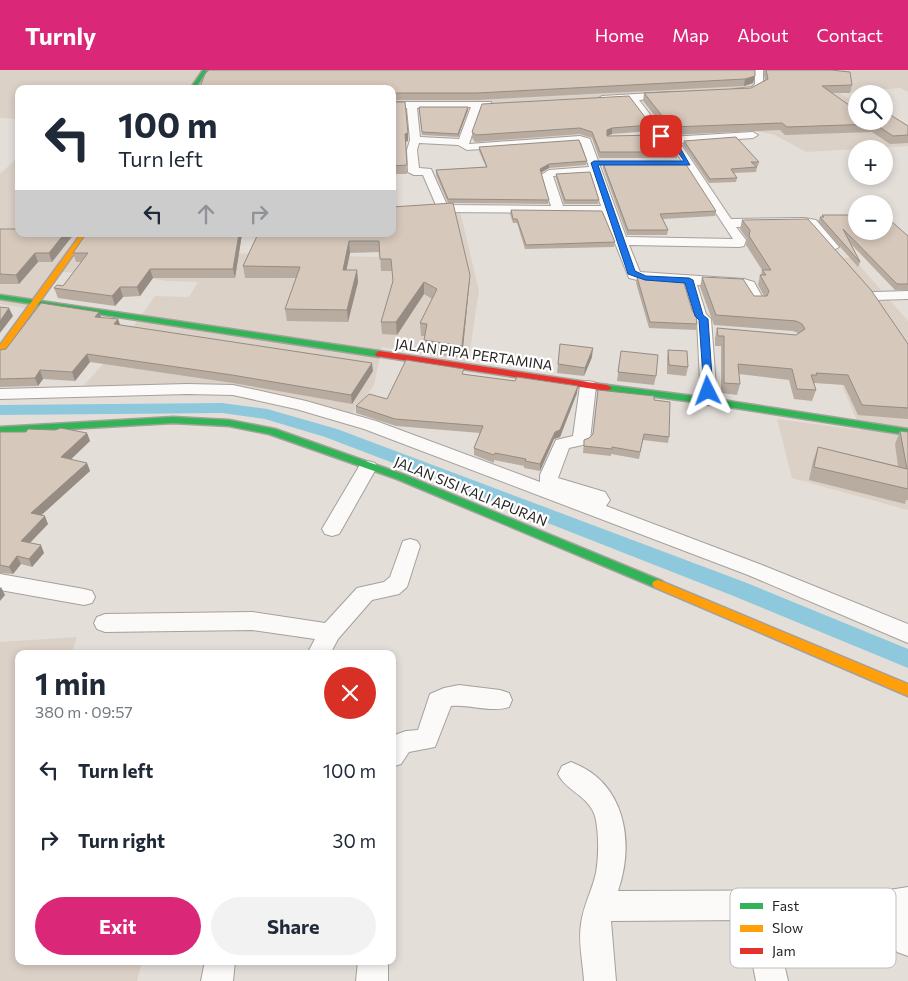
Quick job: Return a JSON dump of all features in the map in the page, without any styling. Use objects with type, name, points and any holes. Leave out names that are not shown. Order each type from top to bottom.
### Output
[{"type":"street","points":[[195,85],[205,70]]},
{"type":"street","points":[[726,92],[756,89],[760,85],[759,70]]},
{"type":"street","points":[[594,99],[679,94]]},
{"type":"street","points":[[632,97],[656,136],[667,140],[753,135]]},
{"type":"street","points":[[396,104],[478,105],[502,103]]},
{"type":"street","points":[[412,104],[415,140],[412,150],[414,172],[427,171],[443,209]]},
{"type":"street","points":[[463,142],[478,105]]},
{"type":"street","points":[[415,140],[463,142],[463,145],[473,147],[584,140],[587,142],[598,165],[608,209],[631,273],[645,278],[747,284],[758,302]]},
{"type":"street","points":[[621,241],[740,242],[684,163],[673,140]]},
{"type":"street","points":[[558,210],[547,175],[549,173],[598,165]]},
{"type":"street","points":[[426,210],[474,208],[608,209]]},
{"type":"street","points":[[726,223],[809,222],[839,256]]},
{"type":"street","points":[[0,351],[82,237]]},
{"type":"street","points":[[689,280],[699,316],[704,319],[709,401]]},
{"type":"street","points":[[862,283],[885,312]]},
{"type":"street","points":[[874,296],[908,295]]},
{"type":"street","name":"JALAN PIPA PERTAMINA","points":[[0,297],[588,386],[709,401],[908,432]]},
{"type":"street","points":[[705,330],[722,332]]},
{"type":"street","points":[[588,386],[581,440],[562,444],[549,475],[549,481],[598,496],[600,500],[594,509]]},
{"type":"street","points":[[0,394],[187,389],[233,390],[300,405],[370,425],[594,509],[755,570],[908,634]]},
{"type":"street","name":"JALAN SISI KALI APURAN","points":[[0,430],[173,420],[229,423],[271,431],[368,467],[401,477],[551,538],[908,690]]},
{"type":"street","points":[[332,529],[368,467]]},
{"type":"street","points":[[320,650],[330,633],[365,594],[391,588],[399,581],[410,546]]},
{"type":"street","points":[[0,582],[84,597]]},
{"type":"street","points":[[105,623],[252,621],[330,633]]},
{"type":"street","points":[[396,748],[403,742],[426,739],[439,701],[442,698],[456,696],[500,700]]},
{"type":"street","points":[[571,774],[594,790],[608,812],[612,849],[610,873],[598,906],[595,927],[600,981]]},
{"type":"street","points":[[898,904],[908,941]]},
{"type":"street","points":[[598,906],[730,905]]},
{"type":"street","points":[[217,981],[219,965]]},
{"type":"street","points":[[372,981],[373,965]]},
{"type":"street","points":[[769,968],[772,981]]},
{"type":"shaded area","points":[[0,70],[908,70],[908,92],[900,88],[893,89],[893,85],[848,85],[848,92],[840,93],[848,98],[848,130],[893,130],[893,126],[908,135],[908,146],[893,147],[893,140],[848,140],[848,150],[806,152],[775,135],[756,131],[715,105],[725,95],[610,99],[598,136],[476,144],[490,106],[396,108],[396,85],[15,85],[15,119],[0,118]]},
{"type":"shaded area","points":[[15,160],[15,237],[83,237],[67,258],[224,253],[378,257],[376,237],[396,237],[396,232],[459,207],[479,291],[468,362],[382,347],[374,385],[353,413],[228,395],[79,391],[120,345],[155,296],[189,297],[198,282],[166,281],[125,273],[56,272],[32,309],[0,304],[0,174]]},
{"type":"shaded area","points":[[768,256],[853,258],[908,321],[908,510],[792,478],[777,419],[861,430],[814,320]]},
{"type":"shaded area","points":[[77,637],[72,650],[15,650],[15,965],[141,965],[137,981],[0,981],[0,642]]},
{"type":"building","points":[[209,70],[755,70],[755,76],[745,79],[477,93],[396,93],[396,85],[201,85],[205,74]]},
{"type":"building","points":[[766,70],[831,70],[850,72],[852,85],[822,86],[848,104],[848,125],[787,127],[782,123],[671,127],[644,93],[751,88],[768,79]]},
{"type":"building","points":[[629,96],[651,125],[612,128],[607,130],[607,136],[660,135],[670,138],[678,152],[600,152],[592,132],[580,128],[476,135],[472,132],[482,104]]},
{"type":"building","points":[[396,102],[405,102],[408,133],[405,134],[407,165],[396,166]]},
{"type":"building","points":[[419,107],[468,107],[458,134],[422,132]]},
{"type":"building","points":[[893,117],[908,126],[908,135],[893,136],[884,130],[893,130]]},
{"type":"building","points":[[736,137],[759,162],[751,162],[757,167],[731,169],[737,178],[710,179],[684,141]]},
{"type":"building","points":[[579,140],[587,161],[549,164],[540,169],[549,200],[448,199],[436,170],[487,167],[479,147]]},
{"type":"building","points":[[603,163],[685,163],[716,211],[660,214],[668,230],[628,230]]},
{"type":"building","points":[[590,172],[599,200],[565,200],[556,174]]},
{"type":"building","points":[[453,203],[470,275],[462,346],[424,340],[427,324],[420,323],[437,289],[424,282],[396,322],[381,322],[393,281],[391,259],[380,259],[379,241],[349,241],[343,270],[357,270],[347,310],[285,309],[300,267],[243,266],[257,237],[396,237],[396,207]]},
{"type":"building","points":[[511,210],[602,211],[615,242],[526,245],[517,219],[513,219]]},
{"type":"building","points":[[822,215],[848,215],[848,234],[843,229],[860,262],[820,217],[824,217]]},
{"type":"building","points":[[808,219],[871,290],[908,344],[908,408],[862,405],[848,375],[816,373],[817,375],[811,375],[816,390],[797,389],[792,369],[738,364],[740,384],[724,383],[724,336],[718,336],[717,328],[796,335],[805,329],[802,324],[796,321],[716,315],[702,277],[743,279],[754,296],[767,296],[769,291],[760,275],[766,275],[762,270],[771,270],[749,236],[750,230],[742,220]]},
{"type":"building","points":[[893,223],[908,236],[908,284],[897,284],[854,240],[893,240]]},
{"type":"building","points":[[0,229],[15,229],[15,237],[62,237],[49,253],[35,253],[16,275],[0,274]]},
{"type":"building","points":[[84,237],[238,237],[233,269],[150,269],[137,287],[120,287],[112,296],[54,288],[57,285],[63,286],[88,253],[73,253]]},
{"type":"building","points":[[637,277],[683,280],[697,324],[650,322]]},
{"type":"building","points":[[41,303],[99,312],[95,317],[118,319],[114,324],[372,363],[351,395],[232,375],[87,354],[72,372],[40,370],[35,378],[0,379],[0,350],[6,349]]},
{"type":"building","points":[[0,307],[9,308],[0,321]]},
{"type":"building","points":[[560,344],[593,348],[585,368],[558,364]]},
{"type":"building","points":[[668,350],[687,351],[688,367],[669,365]]},
{"type":"building","points":[[621,351],[658,355],[656,376],[618,372]]},
{"type":"building","points":[[406,360],[464,369],[462,374],[515,381],[517,377],[578,386],[560,430],[555,432],[540,464],[525,461],[526,459],[495,453],[494,455],[474,448],[483,426],[395,419],[356,406],[369,394],[387,399]]},
{"type":"building","points":[[598,390],[654,396],[654,400],[670,402],[669,437],[644,434],[640,452],[612,447],[612,449],[584,446],[584,440],[593,434]]},
{"type":"building","points":[[61,428],[87,433],[61,457],[87,463],[31,513],[45,516],[21,541],[41,545],[29,559],[17,556],[9,567],[0,565],[0,432],[26,432],[28,429],[55,430]]},
{"type":"building","points":[[900,431],[908,432],[908,489],[814,467],[818,447],[907,469]]},
{"type":"waterway","points":[[0,410],[222,408],[267,414],[331,433],[458,481],[739,589],[908,659]]},
{"type":"traffic: fast","points":[[195,85],[205,70]]},
{"type":"traffic: fast","points":[[0,297],[379,354]]},
{"type":"traffic: fast","points":[[607,388],[709,401],[908,432]]},
{"type":"traffic: fast","points":[[0,430],[173,420],[229,423],[271,431],[401,477],[658,584]]},
{"type":"traffic: slow","points":[[0,351],[82,237]]},
{"type":"traffic: slow","points":[[658,584],[908,690]]},
{"type":"traffic: jam","points":[[379,354],[607,388]]},
{"type":"route","points":[[661,136],[667,140],[673,140],[688,163],[594,163],[631,273],[645,278],[689,280],[699,316],[704,319],[708,391]]}]
